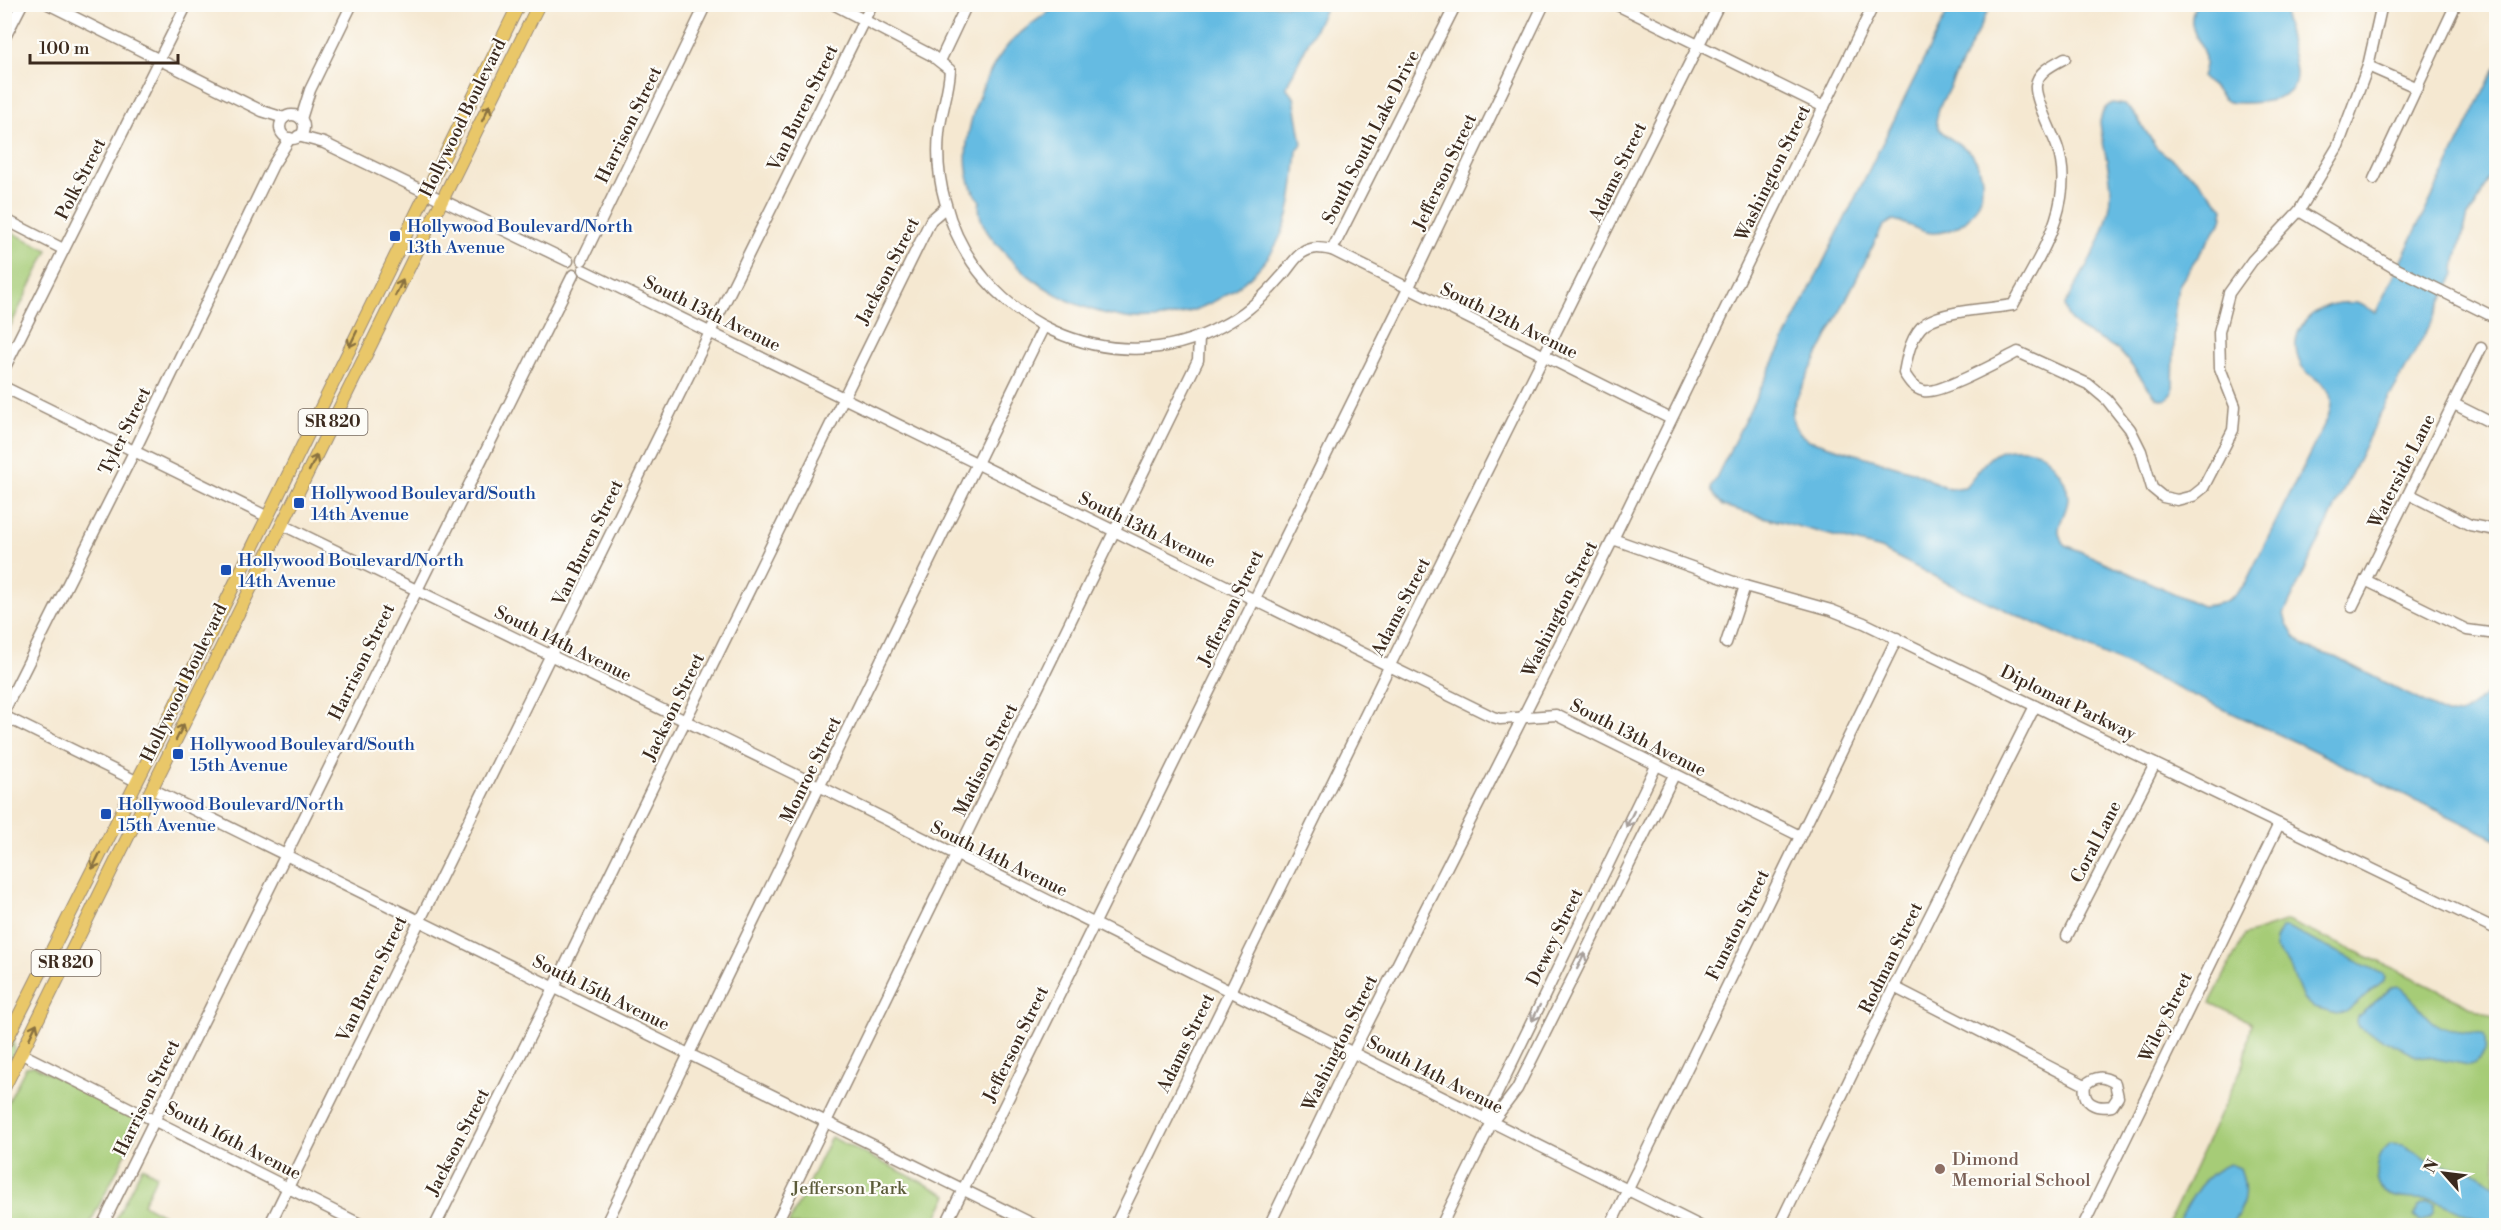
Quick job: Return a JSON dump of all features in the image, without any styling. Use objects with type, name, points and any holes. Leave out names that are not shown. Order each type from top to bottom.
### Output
[{"type":"main road","name":"Hollywood Boulevard","points":[[4,1045],[160,734],[519,4]]},
{"type":"main road","name":"Hollywood Boulevard","points":[[4,1088],[539,4]]},
{"type":"main road","points":[[152,789],[152,772],[160,734]]},
{"type":"main road","points":[[126,840],[136,796],[136,781]]},
{"type":"main road","points":[[16,1022],[15,1035],[22,1054]]},
{"type":"street","points":[[4,39],[21,4]]},
{"type":"street","points":[[48,4],[291,127],[568,261],[577,257],[583,265],[578,275],[573,275],[567,269],[568,261]]},
{"type":"street","name":"Polk Street","points":[[4,369],[188,4]]},
{"type":"street","name":"Tyler Street","points":[[4,711],[134,452],[352,4]]},
{"type":"street","name":"Harrison Street","points":[[583,265],[706,4]]},
{"type":"street","points":[[833,4],[940,61],[967,4]]},
{"type":"street","name":"Van Buren Street","points":[[269,1226],[872,4]]},
{"type":"street","name":"South South Lake Drive","points":[[940,61],[950,70],[950,89],[939,134],[941,181],[952,227],[972,263],[1004,297],[1043,328],[1074,339],[1112,348],[1170,345],[1199,338],[1249,310],[1268,292],[1301,253],[1316,247],[1332,250],[1456,4]]},
{"type":"street","name":"Jefferson Street","points":[[945,1226],[1408,290],[1544,4]]},
{"type":"street","points":[[1615,4],[1824,107]]},
{"type":"street","name":"Adams Street","points":[[1115,1226],[1389,667],[1719,4]]},
{"type":"street","name":"Washington Street","points":[[1269,1226],[1353,1052],[1613,539],[1874,4]]},
{"type":"street","points":[[2065,58],[2043,71],[2036,85],[2038,98],[2059,153],[2062,194],[2053,232],[2013,305],[1941,316],[1926,324],[1908,351],[1904,373],[1913,386],[1924,391],[1940,388],[2018,352],[2088,384],[2107,400],[2130,429],[2152,488],[2163,497],[2177,500],[2193,496],[2203,488],[2233,430],[2235,406],[2220,368],[2219,332],[2229,293],[2252,261],[2299,211],[2338,146],[2368,66],[2382,4]]},
{"type":"street","points":[[2374,179],[2456,4]]},
{"type":"street","points":[[2368,66],[2418,88]]},
{"type":"street","name":"Jackson Street","points":[[435,1226],[931,220],[946,207]]},
{"type":"street","points":[[2299,211],[2391,266],[2496,318]]},
{"type":"street","points":[[4,219],[63,249]]},
{"type":"street","name":"South 12th Avenue","points":[[1332,250],[1408,290],[1671,419]]},
{"type":"street","name":"South 13th Avenue","points":[[583,265],[843,398],[1493,717],[1500,719],[1556,715],[1800,836]]},
{"type":"street","name":"Harrison Street","points":[[102,1226],[573,275]]},
{"type":"street","name":"Monroe Street","points":[[605,1226],[1043,328]]},
{"type":"street","name":"Madison Street","points":[[775,1226],[1198,360],[1199,338]]},
{"type":"street","name":"Waterside Lane","points":[[2352,608],[2481,348]]},
{"type":"street","points":[[4,387],[266,516]]},
{"type":"street","points":[[2454,404],[2496,425]]},
{"type":"street","points":[[2409,494],[2470,525],[2496,530]]},
{"type":"street","name":"South 14th Avenue","points":[[283,525],[821,787],[957,857],[1231,990],[1700,1226]]},
{"type":"street","name":"Diplomat Parkway","points":[[1613,539],[1745,586],[1831,610],[1864,623],[2496,928]]},
{"type":"street","points":[[2365,580],[2467,630],[2489,633],[2496,631]]},
{"type":"street","points":[[1726,643],[1745,586]]},
{"type":"street","name":"Funston Street","points":[[1610,1226],[1897,639]]},
{"type":"street","name":"Rodman Street","points":[[1779,1226],[1894,987],[2035,706]]},
{"type":"street","points":[[4,716],[136,781]]},
{"type":"street","name":"Coral Lane","points":[[2067,936],[2155,764]]},
{"type":"street","name":"Dewey Street","points":[[1491,1122],[1488,1112],[1656,766]]},
{"type":"street","name":"Dewey Street","points":[[1441,1226],[1491,1122],[1517,1089],[1674,775]]},
{"type":"street","name":"South 15th Avenue","points":[[152,789],[1037,1226]]},
{"type":"street","name":"Wiley Street","points":[[2083,1226],[2279,824]]},
{"type":"street","points":[[1894,987],[2085,1084]]},
{"type":"street","name":"South 16th Avenue","points":[[22,1054],[364,1226]]},
{"type":"green space","points":[[5,229],[48,250],[5,337]]},
{"type":"green space","points":[[2287,921],[2395,969],[2496,1019],[2496,1225],[2167,1226],[2244,1063],[2252,1023],[2210,1003],[2245,935]]},
{"type":"green space","points":[[13,1039],[15,1050],[5,1072],[5,1056]]},
{"type":"green space","points":[[34,1066],[142,1122],[89,1225],[5,1225],[4,1110],[26,1067]]},
{"type":"green space","name":"Jefferson Park","points":[[831,1137],[948,1195],[933,1225],[788,1225]]},
{"type":"green space","points":[[142,1167],[157,1175],[143,1204],[181,1225],[113,1225]]},
{"type":"water","points":[[1059,5],[1327,5],[1286,87],[1294,97],[1302,144],[1297,150],[1292,198],[1286,221],[1277,243],[1265,261],[1232,291],[1191,311],[1169,317],[1126,318],[1108,314],[1073,302],[1041,285],[1001,249],[984,227],[979,208],[980,201],[971,185],[967,165],[967,144],[978,98],[998,58],[1009,44]]},
{"type":"water","points":[[1951,5],[1991,5],[1939,108],[1936,122],[1947,137],[1973,156],[1980,168],[1982,182],[1977,206],[1969,217],[1947,231],[1928,233],[1893,220],[1883,226],[1796,399],[1793,422],[1799,432],[1809,440],[1912,471],[1949,489],[1965,487],[1985,462],[1999,452],[2018,449],[2039,452],[2054,465],[2066,484],[2067,505],[2059,533],[2066,545],[2202,606],[2227,600],[2246,582],[2328,417],[2331,397],[2328,390],[2304,369],[2296,352],[2296,339],[2301,328],[2308,318],[2329,305],[2355,303],[2376,312],[2496,66],[2496,161],[2475,208],[2468,216],[2454,268],[2455,274],[2434,318],[2379,416],[2284,614],[2294,636],[2307,648],[2335,657],[2448,715],[2464,713],[2496,685],[2496,839],[2300,744],[1953,586],[1881,549],[1723,506],[1712,492],[1711,488]]},
{"type":"water","points":[[2195,5],[2286,5],[2286,23],[2296,72],[2294,85],[2286,94],[2270,101],[2230,102],[2205,81],[2202,76],[2205,68],[2204,55],[2192,22]]},
{"type":"water","points":[[2113,103],[2124,105],[2134,113],[2156,147],[2197,179],[2224,208],[2222,220],[2179,285],[2175,302],[2173,388],[2172,394],[2166,400],[2157,398],[2114,347],[2078,328],[2067,314],[2065,305],[2095,250],[2107,220],[2111,190],[2100,122],[2104,110]]},
{"type":"water","points":[[2281,928],[2287,928],[2383,974],[2385,977],[2383,982],[2346,1012],[2333,1013],[2314,1008],[2303,999],[2289,965],[2276,948],[2275,939]]},
{"type":"water","points":[[2398,986],[2434,1023],[2452,1030],[2484,1035],[2485,1050],[2481,1058],[2469,1065],[2416,1055],[2358,1027],[2357,1017],[2393,987]]},
{"type":"water","points":[[2391,1144],[2402,1145],[2434,1164],[2473,1171],[2496,1185],[2496,1224],[2488,1223],[2435,1201],[2398,1197],[2382,1190],[2378,1183],[2378,1164],[2382,1153]]},
{"type":"water","points":[[2230,1164],[2240,1168],[2244,1184],[2244,1200],[2234,1220],[2228,1225],[2177,1225],[2198,1189],[2212,1174]]},
{"type":"water","points":[[2427,1202],[2434,1204],[2434,1211],[2429,1218],[2420,1222],[2414,1216],[2420,1205]]},
{"type":"place","name":"Hollywood Boulevard/North 13th Avenue","points":[[395,236]]},
{"type":"place","name":"Hollywood Boulevard/South 14th Avenue","points":[[299,503]]},
{"type":"place","name":"Hollywood Boulevard/North 14th Avenue","points":[[226,570]]},
{"type":"place","name":"Hollywood Boulevard/South 15th Avenue","points":[[178,754]]},
{"type":"place","name":"Hollywood Boulevard/North 15th Avenue","points":[[106,814]]},
{"type":"place","name":"Dimond Memorial School","points":[[1940,1169]]}]
